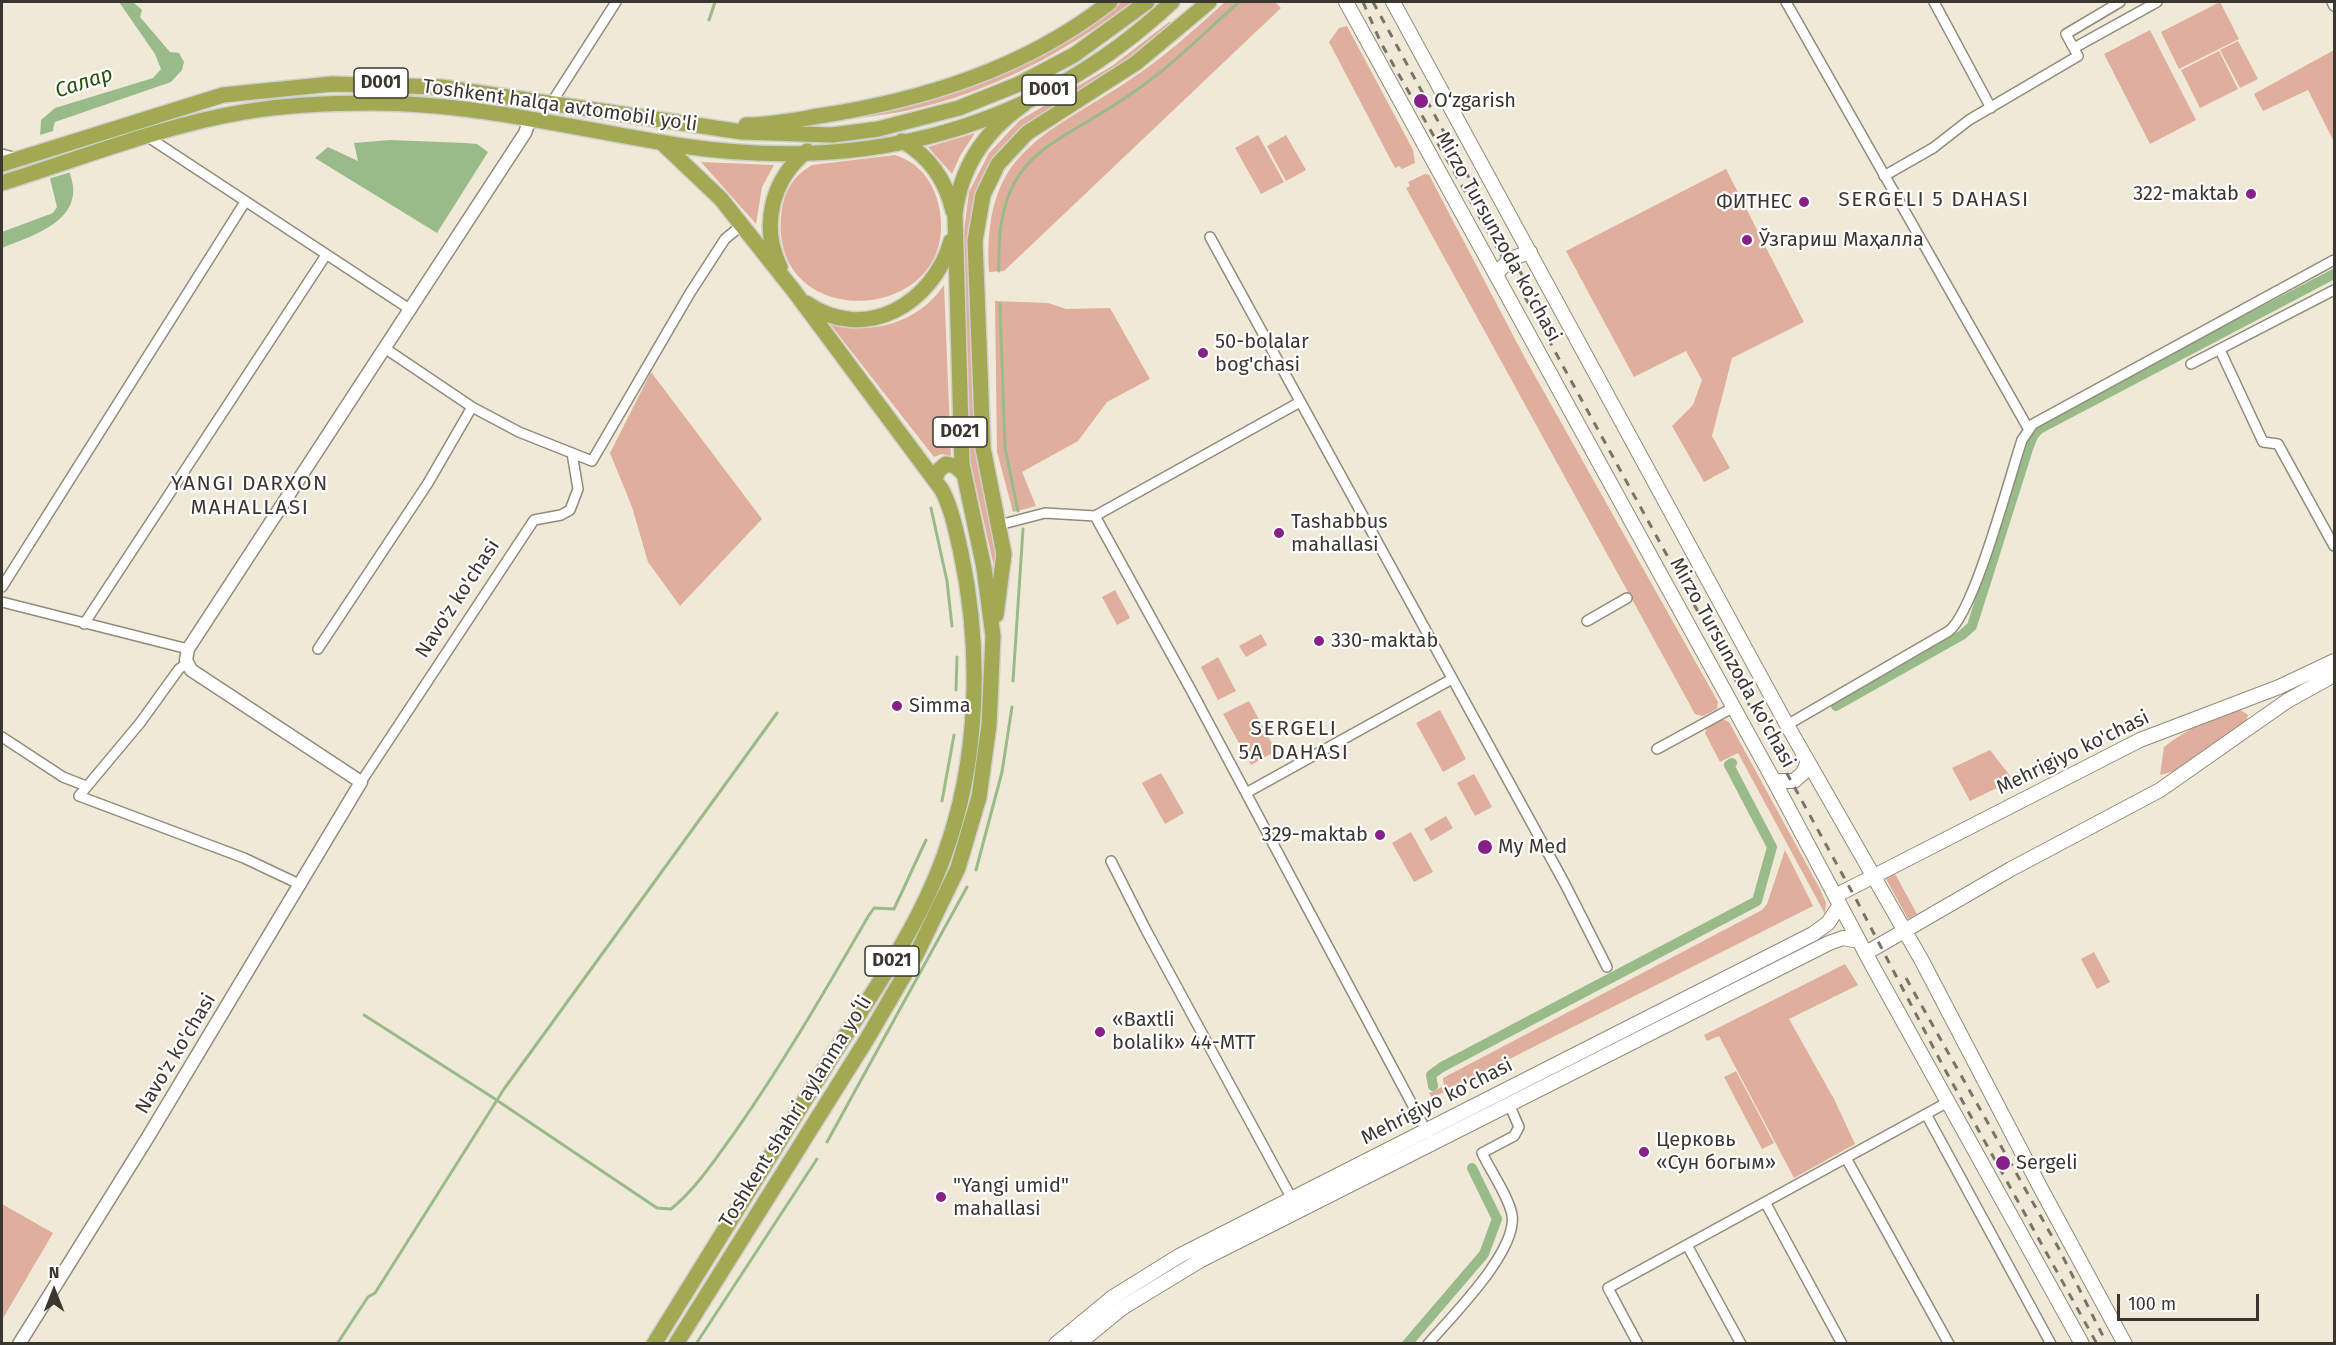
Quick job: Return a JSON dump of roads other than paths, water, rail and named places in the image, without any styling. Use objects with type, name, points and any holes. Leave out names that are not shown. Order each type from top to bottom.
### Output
[{"type":"highway","points":[[685,126],[751,125],[799,119],[884,104],[935,90],[1020,58],[1072,29],[1110,2]]},
{"type":"highway","name":"D001","points":[[878,129],[959,108],[1019,84],[1074,55],[1147,2]]},
{"type":"highway","name":"D001","points":[[906,143],[969,126],[1024,104],[1096,62],[1172,2]]},
{"type":"highway","points":[[1156,16],[1206,5]]},
{"type":"highway","points":[[993,636],[1004,563],[999,525],[983,448],[975,236],[978,213],[985,190],[1002,159],[1027,133],[1136,63],[1206,5]]},
{"type":"highway","name":"Toshkent halqa avtomobil yo'li","points":[[2,164],[206,99],[243,92],[332,84],[376,83],[441,87],[552,102],[685,126],[742,132],[832,135],[878,129]]},
{"type":"highway","points":[[206,99],[210,119]]},
{"type":"highway","name":"Toshkent halqa avtomobil yo'li","points":[[2,183],[148,137],[246,111],[374,103],[436,107],[530,119],[733,152],[804,154],[906,143]]},
{"type":"highway","name":"Toshkent shahri aylanma yoʻli","points":[[832,135],[804,154],[782,180],[774,200],[770,221],[775,255],[794,291],[812,307],[836,316],[861,318],[893,312],[915,299],[933,281],[945,258],[960,189],[973,156],[998,124],[1024,104]]},
{"type":"highway","name":"Toshkent shahri aylanma yoʻli","points":[[676,1344],[867,1039],[932,924],[958,868],[970,829],[986,758],[993,636],[984,568],[963,473],[954,224],[950,197],[939,175],[924,157],[906,143],[878,129]]},
{"type":"highway","name":"Toshkent shahri aylanma yoʻli","points":[[654,1344],[902,944],[932,886],[950,840],[969,756],[973,697],[972,616],[956,528],[947,501],[935,480],[742,225],[721,199],[661,142]]},
{"type":"highway","points":[[935,480],[938,471],[946,464],[955,466],[963,473]]},
{"type":"highway","points":[[850,1028],[855,1038],[867,1039]]},
{"type":"highway","points":[[788,1127],[800,1127],[805,1138]]},
{"type":"main road","name":"Mirzo Tursunzoda ko'chasi","points":[[1346,2],[2082,1344]]},
{"type":"main road","name":"Mirzo Tursunzoda ko'chasi","points":[[1393,2],[1787,725],[1906,931],[2125,1344]]},
{"type":"main road","points":[[1496,274],[1510,258],[1530,252]]},
{"type":"main road","name":"Mehrigiyo ko'chasi","points":[[1056,1344],[1106,1302],[1163,1265],[1813,934],[1832,919],[1838,900],[1874,875],[2140,740],[2279,687],[2334,661]]},
{"type":"main road","name":"Mehrigiyo ko'chasi","points":[[1078,1344],[1122,1308],[1201,1260],[1829,943],[1843,939],[1863,947],[1906,931],[2011,868],[2160,790],[2287,701],[2334,675]]},
{"type":"main road","points":[[1774,781],[1794,781],[1803,773],[1808,762]]},
{"type":"street","points":[[552,102],[616,2]]},
{"type":"street","points":[[1786,2],[2028,428]]},
{"type":"street","points":[[1934,2],[1991,108]]},
{"type":"street","points":[[1884,176],[1933,148],[1969,120],[2078,56],[2066,34],[2120,2]]},
{"type":"street","points":[[2074,48],[2157,2]]},
{"type":"street","points":[[2332,2],[2334,6]]},
{"type":"street","points":[[361,782],[192,670],[187,663],[188,649],[386,349],[525,133],[530,119]]},
{"type":"street","points":[[148,137],[411,310]]},
{"type":"street","points":[[2,154],[20,158]]},
{"type":"street","points":[[2,587],[245,202]]},
{"type":"street","points":[[386,349],[472,407],[519,432],[592,461],[690,293],[725,239],[742,225]]},
{"type":"street","points":[[1209,237],[1565,884],[1607,967]]},
{"type":"street","points":[[84,624],[326,255]]},
{"type":"street","points":[[1787,725],[1949,632],[1958,622],[1972,592],[2028,428],[2038,420],[2334,260]]},
{"type":"street","points":[[2191,364],[2334,291]]},
{"type":"street","points":[[2220,350],[2262,442],[2278,444],[2334,546]]},
{"type":"street","points":[[999,525],[1045,513],[1095,516],[1300,402]]},
{"type":"street","points":[[318,649],[428,483],[472,407]]},
{"type":"street","name":"Navo'z ko'chasi","points":[[22,1343],[301,885],[361,782],[534,519],[561,515],[570,510],[578,489],[572,453]]},
{"type":"street","points":[[1095,516],[1432,1142]]},
{"type":"street","points":[[1587,621],[1628,598]]},
{"type":"street","points":[[2,602],[188,649]]},
{"type":"street","points":[[187,663],[178,669],[140,723],[79,796],[244,858],[301,885]]},
{"type":"street","points":[[1246,793],[1452,679]]},
{"type":"street","points":[[1657,749],[1734,707]]},
{"type":"street","points":[[2,737],[63,777],[86,786]]},
{"type":"street","points":[[1111,861],[1146,930],[1292,1198]]},
{"type":"street","points":[[1638,1344],[1608,1288],[1948,1102]]},
{"type":"street","points":[[1428,1344],[1494,1264],[1512,1230],[1512,1213],[1482,1153],[1514,1136],[1519,1127],[1509,1104]]},
{"type":"street","points":[[1926,1114],[2051,1344]]},
{"type":"street","points":[[1846,1158],[1949,1344]]},
{"type":"street","points":[[1765,1202],[1842,1344]]},
{"type":"street","points":[[1687,1245],[1741,1344]]},
{"type":"waterway","points":[[709,20],[715,2]]},
{"type":"waterway","points":[[999,271],[1000,230],[1008,198],[1020,174],[1036,156],[1151,79],[1239,2]]},
{"type":"waterway","points":[[1836,706],[1962,635],[1972,626],[2028,449],[2033,436],[2039,429],[2334,274]]},
{"type":"waterway","points":[[1000,304],[1005,448],[1018,511]]},
{"type":"waterway","points":[[931,508],[947,581],[952,626]]},
{"type":"waterway","points":[[1013,681],[1023,529]]},
{"type":"waterway","points":[[956,690],[957,657]]},
{"type":"waterway","points":[[976,870],[1002,772],[1012,707]]},
{"type":"waterway","points":[[337,1344],[368,1297],[375,1293],[504,1089],[777,713]]},
{"type":"waterway","points":[[942,801],[954,735]]},
{"type":"waterway","points":[[1433,1086],[1431,1075],[1442,1067],[1757,901],[1772,847],[1729,765],[1732,763]]},
{"type":"waterway","points":[[364,1015],[492,1097],[657,1208],[671,1209],[705,1173],[753,1106],[874,908],[894,909],[926,840]]},
{"type":"waterway","points":[[827,1142],[967,887]]},
{"type":"waterway","points":[[696,1344],[817,1159]]},
{"type":"waterway","points":[[1407,1344],[1484,1254],[1497,1219],[1472,1168]]},
{"type":"railway","points":[[1363,2],[1381,43],[1530,306],[1857,901],[1943,1066],[2097,1344]]},
{"type":"railway","points":[[1373,2],[1522,275]]},
{"type":"railway","points":[[1906,978],[2058,1247],[2107,1344]]},
{"type":"place","name":"O‘zgarish","points":[[1421,101]]},
{"type":"place","name":"322-maktab","points":[[2251,194]]},
{"type":"place","name":"ФИТНЕС","points":[[1804,202]]},
{"type":"place","name":"Ўзгариш Маҳалла","points":[[1747,240]]},
{"type":"place","name":"50-bolalar bog'chasi","points":[[1203,353]]},
{"type":"place","name":"Tashabbus mahallasi","points":[[1279,533]]},
{"type":"place","name":"330-maktab","points":[[1319,641]]},
{"type":"place","name":"Simma","points":[[897,706]]},
{"type":"place","name":"329-maktab","points":[[1380,835]]},
{"type":"place","name":"My Med","points":[[1485,847]]},
{"type":"place","name":"«Baxtli bolalik» 44-MTT","points":[[1100,1032]]},
{"type":"place","name":"Церковь «Сун богым»","points":[[1644,1152]]},
{"type":"place","name":"Sergeli","points":[[2003,1163]]},
{"type":"place","name":"\"Yangi umid\" mahallasi","points":[[941,1197]]},
{"type":"district","name":"SERGELI 5 DAHASI","points":[[1934,200]]},
{"type":"district","name":"YANGI DARXON MAHALLASI","points":[[250,496]]},
{"type":"district","name":"SERGELI 5A DAHASI","points":[[1294,741]]},
{"type":"water label","name":"Салар","points":[[84,83]]}]
